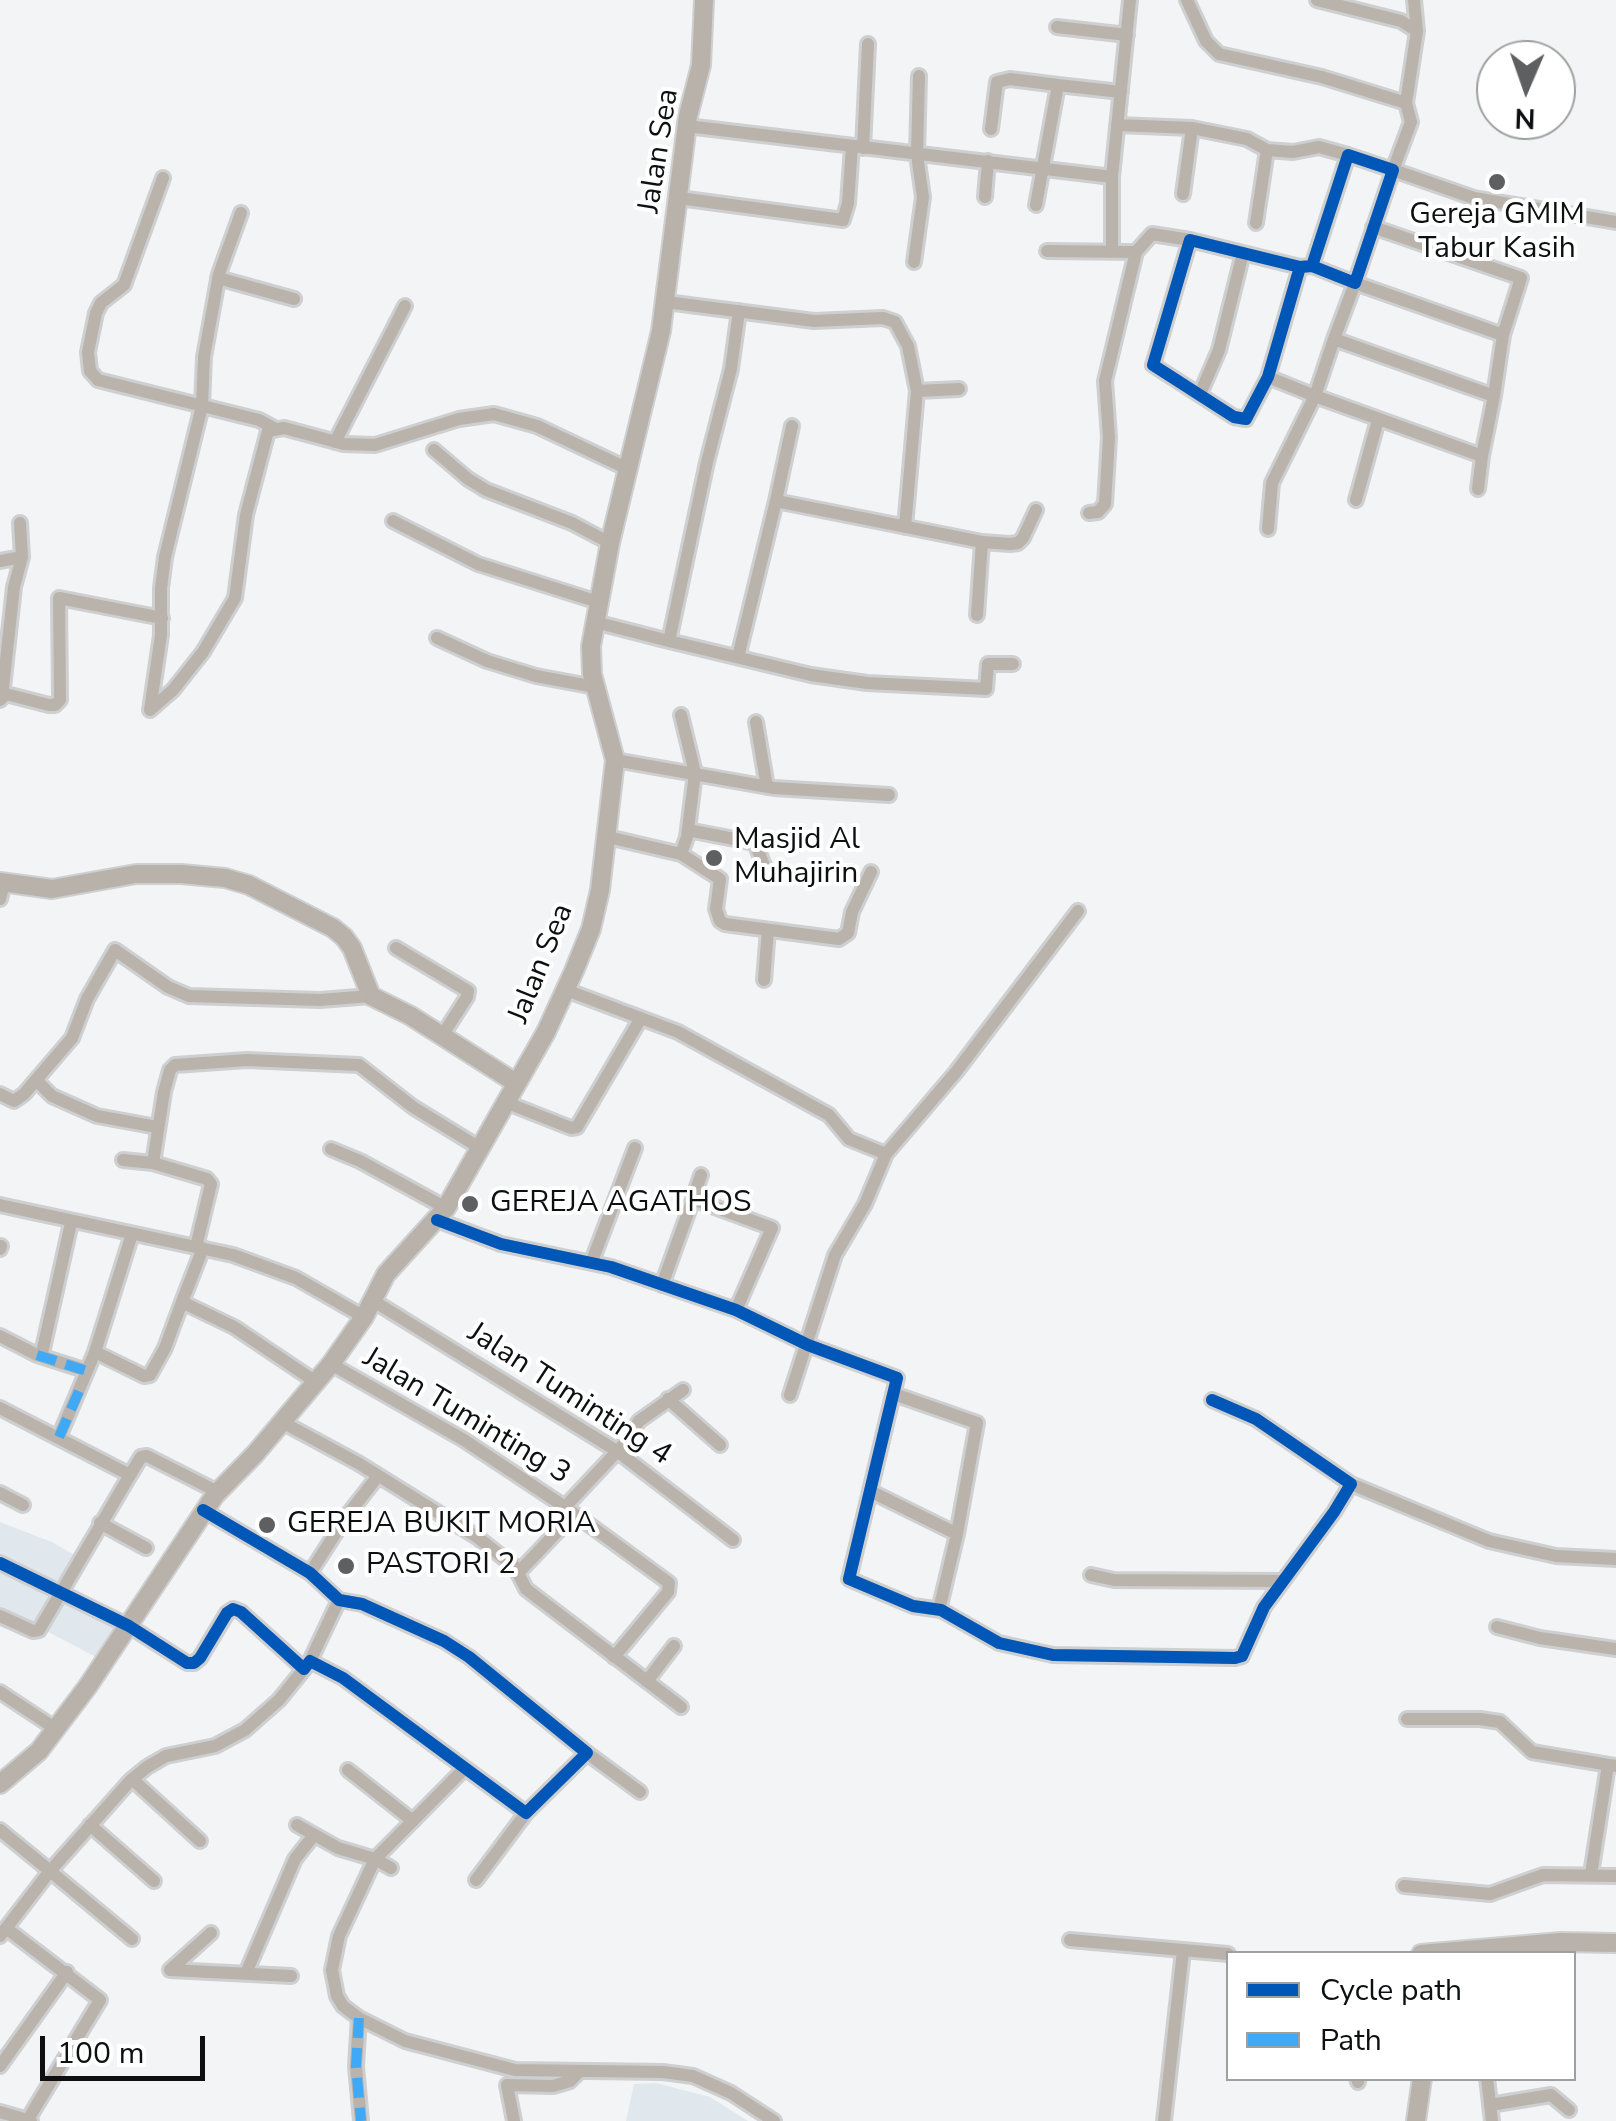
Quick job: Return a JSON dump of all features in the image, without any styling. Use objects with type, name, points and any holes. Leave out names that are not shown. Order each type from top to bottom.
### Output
[{"type":"main road","name":"Jalan Sea","points":[[0,1784],[24,1766],[56,1729],[129,1626],[203,1510],[331,1364],[400,1256],[441,1214],[566,990],[591,929],[608,837],[615,760],[590,661],[594,622],[666,302],[687,126],[701,66],[704,0]]},
{"type":"main road","points":[[1,888],[52,890],[136,874],[226,878],[249,886],[333,928],[352,948],[372,996],[516,1083]]},
{"type":"main road","points":[[1456,1951],[1562,1942],[1616,1944]]},
{"type":"main road","points":[[1416,2121],[1422,2081]]},
{"type":"street","points":[[1112,251],[1112,177],[1130,0]]},
{"type":"street","points":[[1186,0],[1206,41],[1220,54],[1322,77],[1406,103]]},
{"type":"street","points":[[1316,0],[1401,21],[1417,31]]},
{"type":"street","points":[[1268,529],[1272,483],[1315,396],[1410,122],[1406,103],[1417,31],[1414,0]]},
{"type":"street","points":[[1056,27],[1127,34]]},
{"type":"street","points":[[679,198],[844,220],[857,147],[868,44]]},
{"type":"street","points":[[914,262],[923,196],[917,156],[919,76]]},
{"type":"street","points":[[991,129],[997,82],[1010,79],[1120,92]]},
{"type":"street","points":[[1036,206],[1058,85]]},
{"type":"street","points":[[1117,124],[1192,128],[1247,139],[1267,150],[1293,152],[1318,148],[1348,154],[1474,198],[1616,222]]},
{"type":"street","points":[[687,126],[1112,177]]},
{"type":"street","points":[[1183,194],[1192,128]]},
{"type":"street","points":[[1256,223],[1267,150]]},
{"type":"street","points":[[1190,240],[1152,361],[1158,369],[1234,417],[1246,419],[1268,377],[1348,154]]},
{"type":"street","points":[[985,198],[988,161]]},
{"type":"street","points":[[164,178],[124,285],[98,307],[88,363],[92,376],[98,380],[259,420],[274,428],[360,445],[388,443],[459,419],[494,414],[537,426],[628,469]]},
{"type":"street","points":[[241,212],[218,278],[204,356],[202,406],[165,557],[150,710],[203,652],[235,598],[255,478],[265,437],[274,428]]},
{"type":"street","points":[[1373,227],[1521,278],[1503,335],[1478,489]]},
{"type":"street","points":[[1089,514],[1098,512],[1104,504],[1109,437],[1104,381],[1136,252],[1152,234],[1306,267],[1503,335]]},
{"type":"street","points":[[1047,251],[1136,252]]},
{"type":"street","points":[[1200,394],[1219,350],[1243,253]]},
{"type":"street","points":[[218,278],[294,299]]},
{"type":"street","points":[[666,302],[814,320],[890,318],[908,346],[917,390],[904,527]]},
{"type":"street","points":[[335,442],[405,306]]},
{"type":"street","points":[[668,641],[732,368],[739,311]]},
{"type":"street","points":[[1334,339],[1494,396]]},
{"type":"street","points":[[1268,377],[1482,456]]},
{"type":"street","points":[[917,390],[959,389]]},
{"type":"street","points":[[1356,500],[1378,420]]},
{"type":"street","points":[[738,656],[792,426]]},
{"type":"street","points":[[434,450],[468,480],[486,490],[610,542]]},
{"type":"street","points":[[776,501],[982,542],[1018,543],[1036,510]]},
{"type":"street","points":[[392,521],[478,564],[598,602]]},
{"type":"street","points":[[20,523],[22,557],[14,587],[1,698],[13,695],[55,705],[60,700],[59,598],[162,618]]},
{"type":"street","points":[[977,615],[982,542]]},
{"type":"street","points":[[0,561],[22,557]]},
{"type":"street","points":[[594,622],[838,680],[986,689],[988,664],[1014,664]]},
{"type":"street","points":[[438,638],[487,661],[536,676],[595,687]]},
{"type":"street","points":[[680,854],[688,830],[695,773],[682,715]]},
{"type":"street","points":[[756,722],[767,788]]},
{"type":"street","points":[[615,760],[767,788],[889,795]]},
{"type":"street","points":[[688,830],[755,843],[765,868]]},
{"type":"street","points":[[608,837],[680,854],[720,879],[716,904],[720,921],[730,926],[846,937],[857,900],[871,872]]},
{"type":"street","points":[[790,1395],[835,1255],[865,1204],[886,1154],[956,1072],[1078,911]]},
{"type":"street","points":[[764,980],[768,930]]},
{"type":"street","points":[[396,948],[468,991],[468,997],[442,1036]]},
{"type":"street","points":[[0,1094],[14,1101],[72,1038],[87,999],[115,950],[176,992],[198,998],[320,1000],[372,996]]},
{"type":"street","points":[[566,990],[678,1032],[829,1115],[849,1139],[886,1154]]},
{"type":"street","points":[[505,1102],[577,1127],[641,1018]]},
{"type":"street","points":[[153,1163],[170,1070],[175,1065],[219,1060],[359,1065],[413,1107],[480,1148]]},
{"type":"street","points":[[36,1080],[52,1096],[97,1116],[157,1127]]},
{"type":"street","points":[[592,1261],[635,1148]]},
{"type":"street","points":[[331,1149],[371,1166],[441,1214],[501,1244],[592,1261],[640,1277],[736,1310],[808,1344],[897,1378],[849,1579],[913,1606],[939,1610],[998,1642],[1053,1656],[1242,1656],[1264,1607],[1351,1484]]},
{"type":"street","points":[[94,1352],[144,1376],[150,1375],[160,1358],[200,1248],[211,1184],[207,1179],[153,1163],[124,1160]]},
{"type":"street","points":[[662,1285],[702,1175]]},
{"type":"street","points":[[693,1199],[772,1228],[736,1310]]},
{"type":"street","name":"Jalan Tuminting 4","points":[[0,1205],[200,1248],[296,1278],[368,1308],[618,1451],[733,1540]]},
{"type":"street","points":[[37,1354],[43,1351],[71,1222]]},
{"type":"street","points":[[59,1437],[94,1352],[132,1234]]},
{"type":"street","points":[[182,1302],[234,1326],[316,1382]]},
{"type":"street","points":[[0,1336],[87,1371]]},
{"type":"street","name":"Jalan Tuminting 3","points":[[331,1364],[455,1434],[670,1584],[668,1592],[614,1657]]},
{"type":"street","points":[[518,1573],[639,1421],[682,1390]]},
{"type":"street","points":[[894,1394],[976,1423],[939,1610]]},
{"type":"street","points":[[668,1400],[720,1445]]},
{"type":"street","points":[[1212,1400],[1256,1419],[1351,1484],[1490,1540],[1556,1556],[1616,1560]]},
{"type":"street","points":[[0,1408],[130,1475]]},
{"type":"street","points":[[282,1422],[477,1537],[518,1573],[526,1588],[681,1707]]},
{"type":"street","points":[[0,1616],[37,1631],[141,1457],[218,1492]]},
{"type":"street","points":[[310,1574],[378,1476]]},
{"type":"street","points":[[870,1491],[957,1534]]},
{"type":"street","points":[[0,1493],[24,1505]]},
{"type":"street","points":[[203,1510],[310,1574],[339,1600],[362,1604],[469,1656],[640,1792]]},
{"type":"street","points":[[100,1523],[146,1548]]},
{"type":"street","points":[[0,1563],[129,1626],[173,1656],[194,1663],[227,1614],[236,1610],[307,1665],[364,1692],[526,1813]]},
{"type":"street","points":[[1092,1574],[1114,1580],[1284,1581]]},
{"type":"street","points":[[0,2112],[29,2121],[100,2000],[67,1972],[3,1932],[50,1871],[132,1780],[166,1756],[215,1746],[245,1730],[280,1700],[307,1665],[339,1600]]},
{"type":"street","points":[[1496,1627],[1616,1649]]},
{"type":"street","points":[[647,1681],[674,1646]]},
{"type":"street","points":[[0,1692],[56,1729]]},
{"type":"street","points":[[1407,1719],[1500,1722],[1532,1752],[1612,1766],[1591,1874]]},
{"type":"street","points":[[476,1880],[526,1813],[588,1753]]},
{"type":"street","points":[[464,1769],[375,1859],[339,1936],[332,1970],[343,2006],[406,2041],[515,2070],[694,2076],[731,2093],[774,2121]]},
{"type":"street","points":[[348,1770],[413,1821]]},
{"type":"street","points":[[132,1780],[200,1841]]},
{"type":"street","points":[[90,1825],[154,1881]]},
{"type":"street","points":[[297,1825],[338,1848],[391,1868]]},
{"type":"street","points":[[0,1830],[132,1938]]},
{"type":"street","points":[[246,1973],[295,1859],[314,1835]]},
{"type":"street","points":[[1404,1886],[1494,1894],[1543,1875],[1616,1876]]},
{"type":"street","points":[[211,1933],[170,1970],[291,1976]]},
{"type":"street","points":[[1070,1940],[1226,1954]]},
{"type":"street","points":[[1164,2121],[1183,1951]]},
{"type":"street","points":[[0,2066],[67,1972]]},
{"type":"street","points":[[360,2018],[356,2068],[361,2121]]},
{"type":"street","points":[[514,2121],[508,2085],[553,2086],[570,2082],[580,2071]]},
{"type":"street","points":[[1487,2081],[1492,2121]]},
{"type":"street","points":[[1550,2081],[1550,2096]]},
{"type":"street","points":[[1490,2105],[1550,2096],[1569,2110]]},
{"type":"shaded area","points":[[0,1522],[52,1542],[78,1557],[59,1592],[127,1624],[102,1660],[0,1607]]},
{"type":"shaded area","points":[[656,2083],[710,2097],[748,2121],[626,2121],[634,2084]]},
{"type":"marked path","points":[[37,1355],[87,1371]]},
{"type":"marked path","points":[[59,1437],[83,1382]]},
{"type":"marked path","points":[[359,2018],[356,2066],[361,2121]]},
{"type":"cycle path","points":[[1300,267],[1268,377],[1246,419],[1234,417],[1153,365],[1190,240],[1300,267],[1312,266],[1355,283],[1393,170],[1348,155],[1312,266]]},
{"type":"cycle path","points":[[437,1220],[501,1244],[611,1267],[736,1310],[808,1345],[897,1378],[849,1579],[913,1606],[941,1610],[999,1643],[1053,1655],[1242,1656],[1264,1607],[1351,1484],[1256,1419],[1212,1400]]},
{"type":"cycle path","points":[[0,1563],[129,1626],[187,1663],[200,1658],[227,1613],[233,1609],[241,1612],[304,1669],[310,1661],[343,1678],[526,1813],[587,1753],[444,1641],[362,1604],[339,1600],[310,1573],[203,1510]]},
{"type":"place","name":"Gereja GMIM Tabur Kasih","points":[[1497,182]]},
{"type":"place","name":"Masjid Al Muhajirin","points":[[714,858]]},
{"type":"place","name":"GEREJA AGATHOS","points":[[470,1204]]},
{"type":"place","name":"GEREJA BUKIT MORIA","points":[[267,1525]]},
{"type":"place","name":"PASTORI 2","points":[[346,1566]]}]
